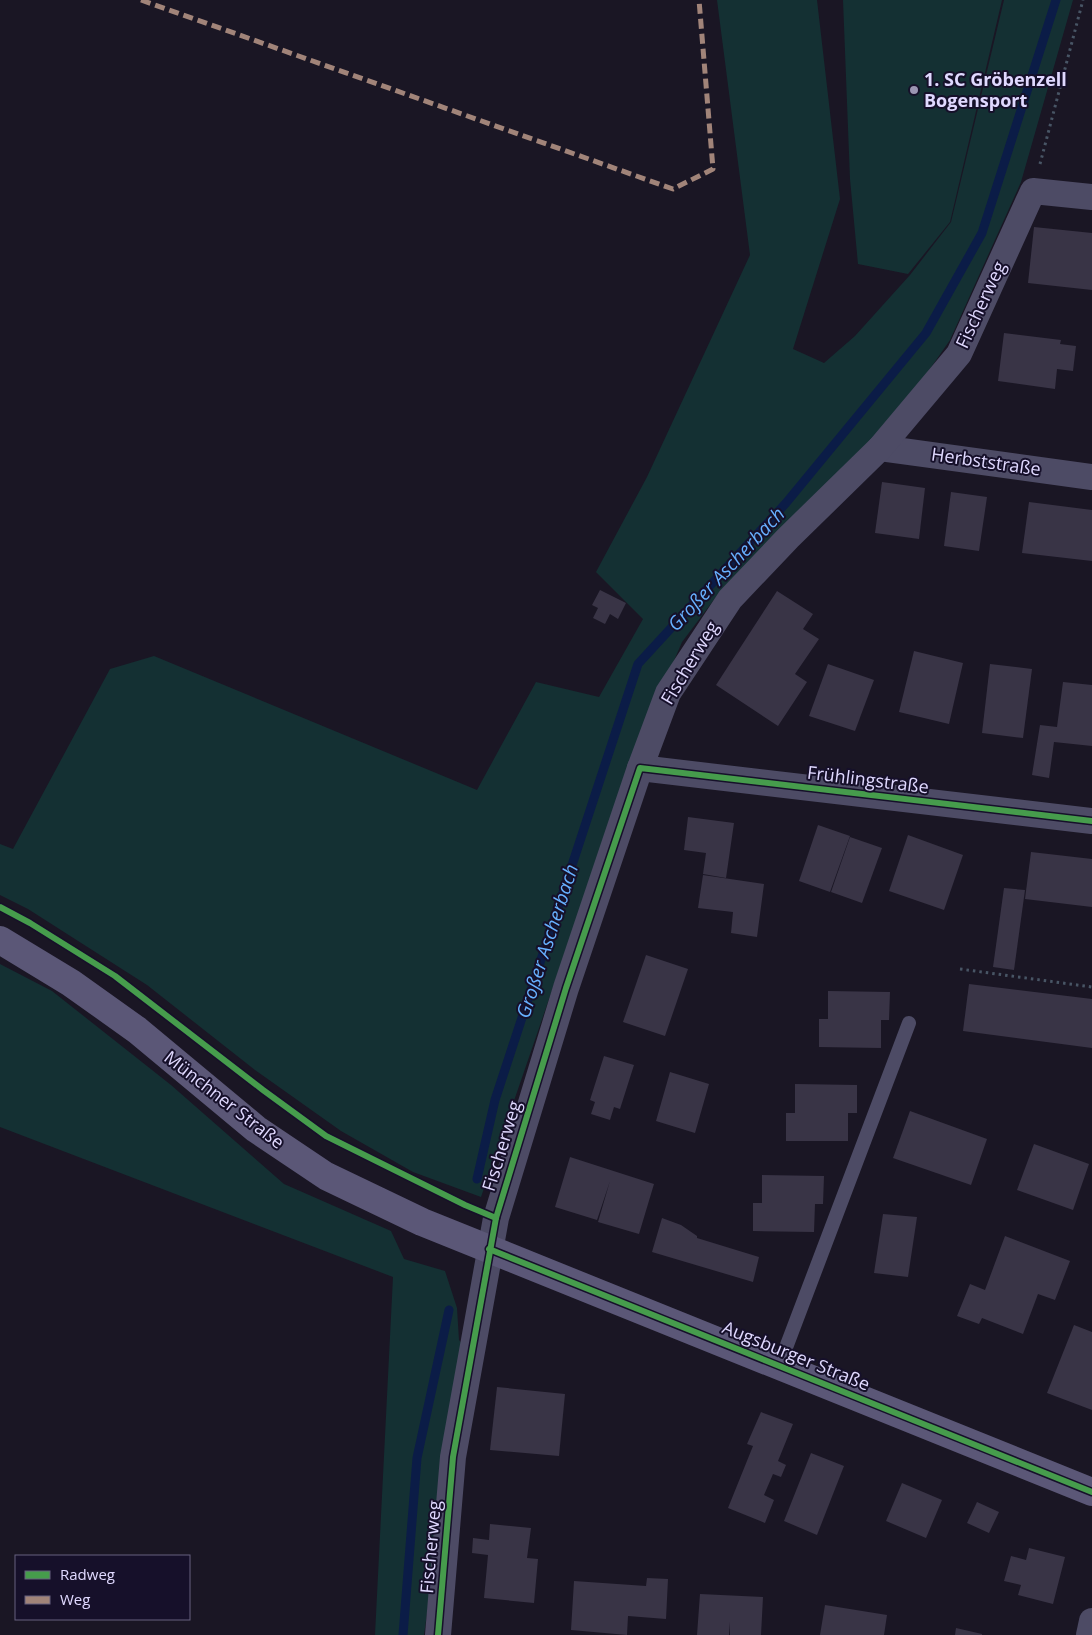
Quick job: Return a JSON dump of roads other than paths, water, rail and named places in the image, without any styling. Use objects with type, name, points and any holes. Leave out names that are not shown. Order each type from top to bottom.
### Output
[{"type":"main road","name":"Münchner Straße","points":[[0,940],[71,983],[137,1030],[256,1129],[326,1176],[422,1222],[489,1249]]},
{"type":"main road","name":"Augsburger Straße","points":[[489,1249],[1092,1492]]},
{"type":"street","name":"Fischerweg","points":[[438,1635],[453,1457],[496,1218],[566,988],[640,768],[668,693],[730,599],[788,538],[880,448],[959,354],[1033,191],[1092,196]]},
{"type":"street","name":"Herbststraße","points":[[880,448],[1092,477]]},
{"type":"street","name":"Frühlingstraße","points":[[640,768],[1092,821]]},
{"type":"street","points":[[1089,1635],[1092,1621]]},
{"type":"lane","points":[[779,1366],[909,1023]]},
{"type":"waterway","name":"Großer Ascherbach","points":[[477,1179],[495,1100],[638,664],[786,503],[926,333],[982,233],[1056,0]]},
{"type":"waterway","name":"Großer Ascherbach","points":[[403,1635],[417,1458],[449,1310]]},
{"type":"place","name":"1. SC Gröbenzell Bogensport","points":[[914,90]]}]
